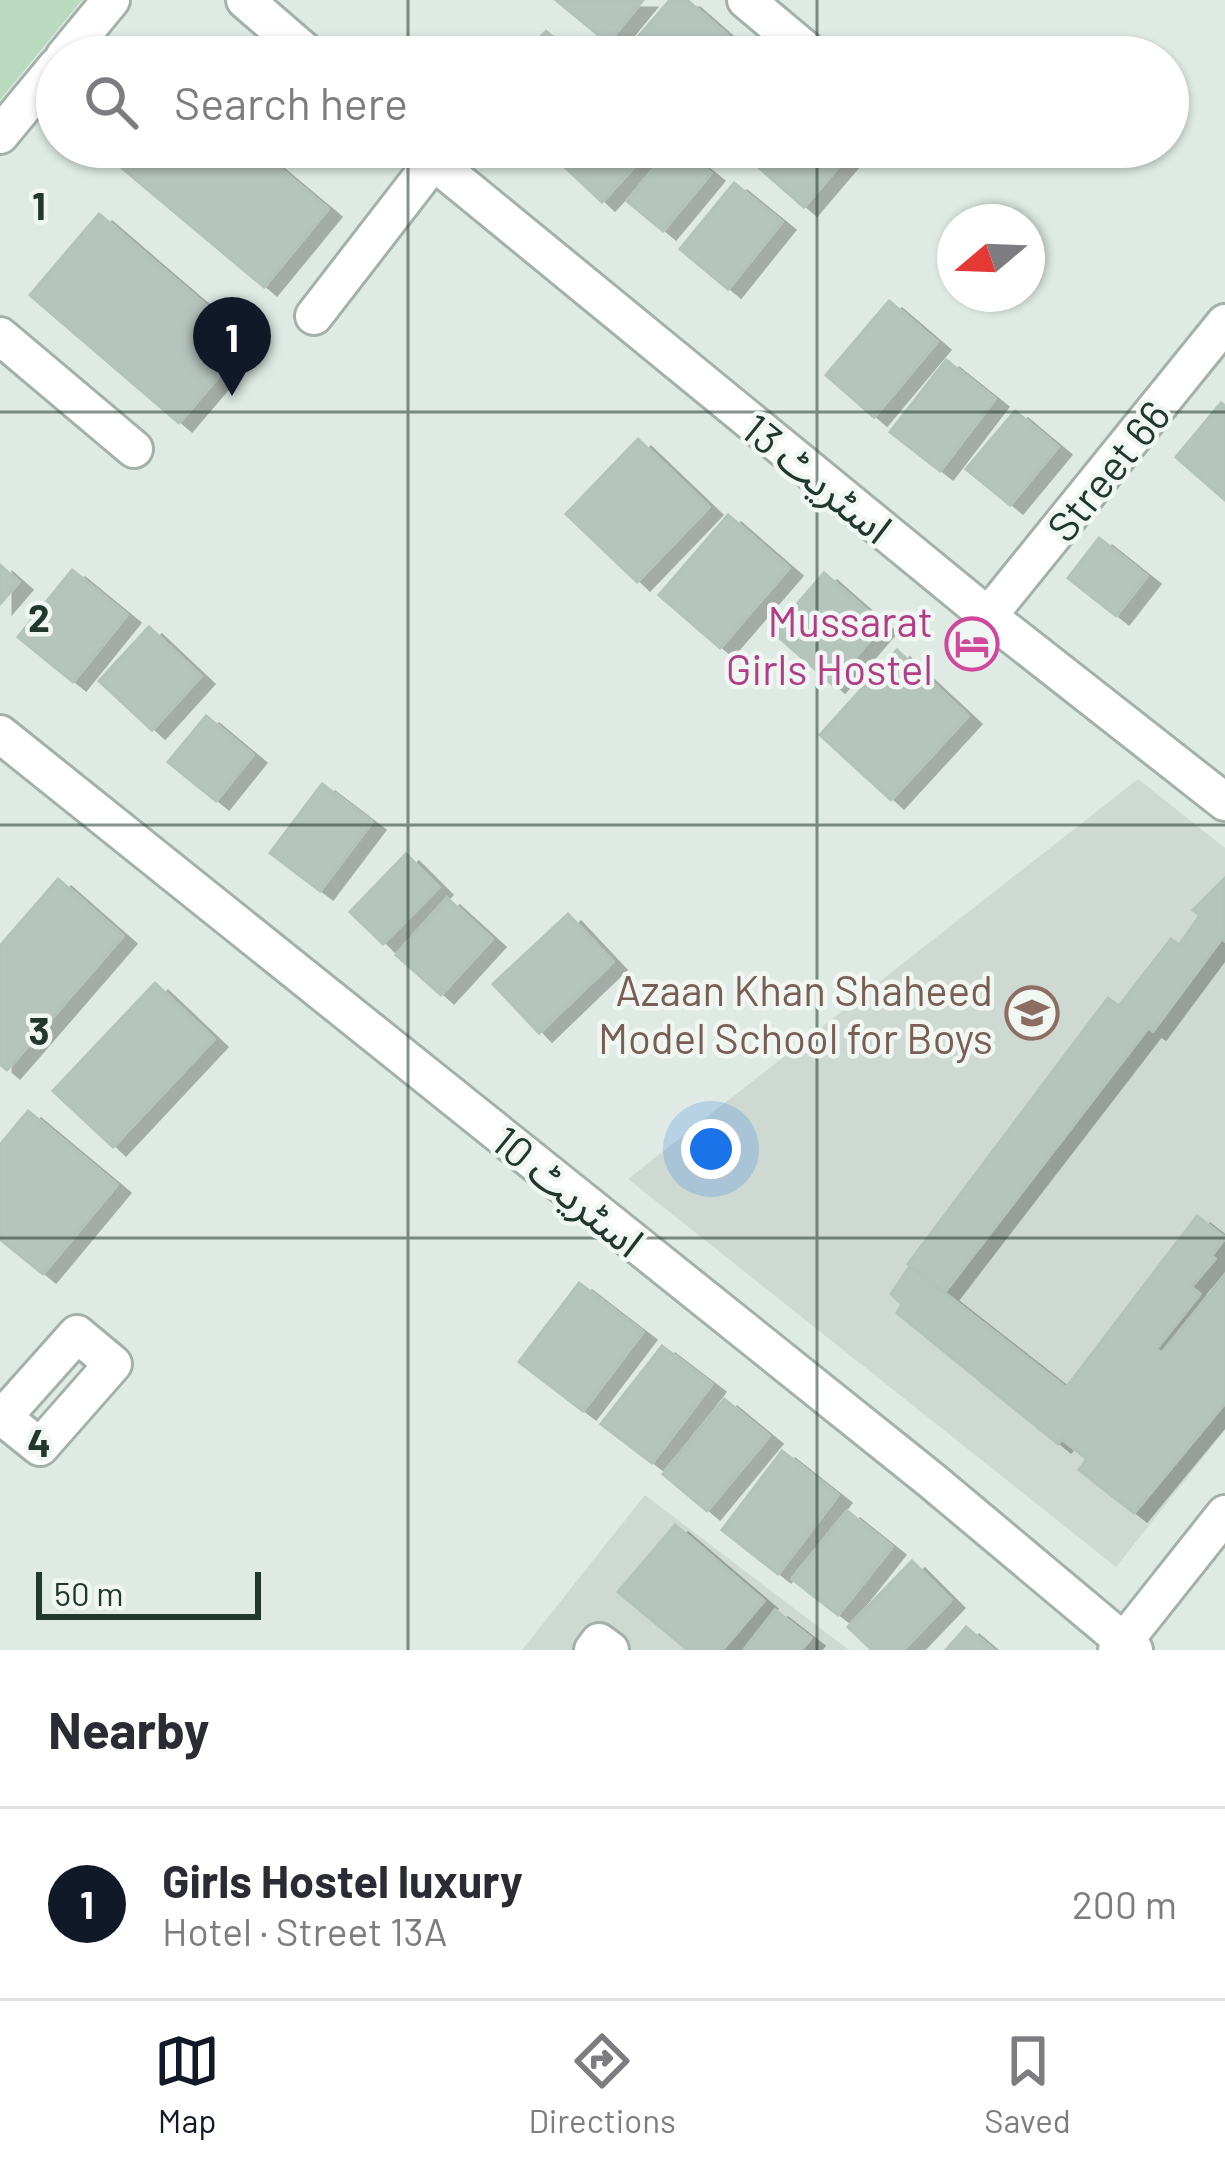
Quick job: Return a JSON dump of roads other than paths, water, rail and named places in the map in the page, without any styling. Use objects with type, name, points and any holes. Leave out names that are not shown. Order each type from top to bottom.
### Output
[{"type":"street","points":[[81,36],[111,0]]},
{"type":"street","points":[[244,0],[286,36]]},
{"type":"street","points":[[746,0],[789,36]]},
{"type":"street","points":[[0,136],[36,92]]},
{"type":"street","points":[[314,316],[415,168]]},
{"type":"street","name":"اسٹریٹ 13","points":[[442,168],[988,616],[1225,802]]},
{"type":"street","name":"Street 66","points":[[988,616],[1225,323]]},
{"type":"street","points":[[0,336],[134,449]]},
{"type":"street","name":"اسٹریٹ 10","points":[[0,734],[931,1480],[1125,1647]]},
{"type":"street","points":[[1125,1647],[1225,1514]]},
{"type":"street","points":[[592,1650],[599,1642],[610,1650]]},
{"type":"place","name":"Girls Hostel luxury","points":[[232,396]]},
{"type":"place","name":"Mussarat Girls Hostel","points":[[972,644]]},
{"type":"place","name":"Azaan Khan Shaheed Model School for Boys","points":[[1032,1013]]}]
